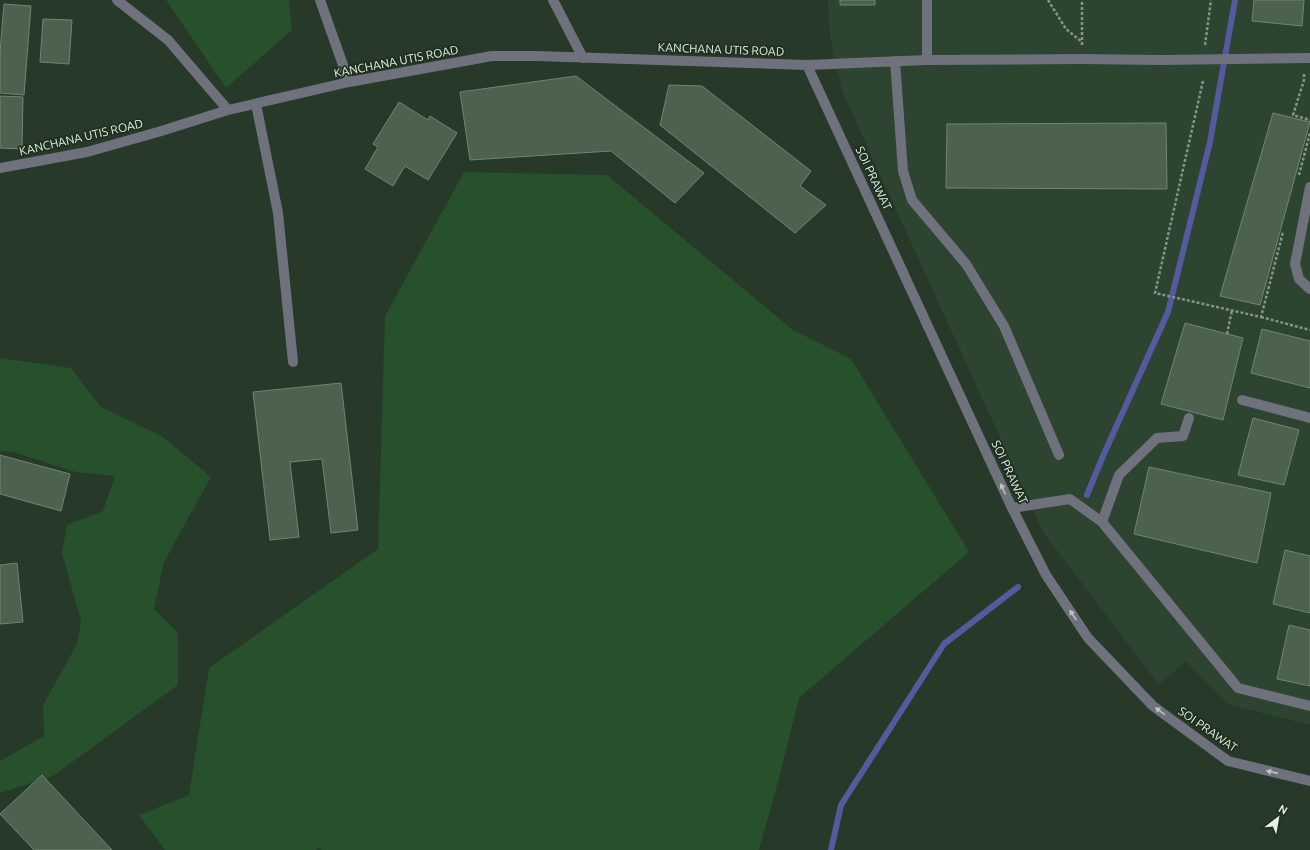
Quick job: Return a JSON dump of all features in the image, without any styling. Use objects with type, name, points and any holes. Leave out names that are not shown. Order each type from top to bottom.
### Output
[{"type":"street","points":[[117,0],[168,40],[228,110]]},
{"type":"street","points":[[320,0],[349,82]]},
{"type":"street","points":[[553,0],[583,58]]},
{"type":"street","points":[[927,0],[927,60]]},
{"type":"street","name":"KANCHANA UTIS ROAD","points":[[0,168],[87,152],[228,110],[349,82],[492,56],[537,56],[807,65],[927,60],[1202,60],[1310,58]]},
{"type":"street","points":[[895,61],[903,171],[912,200],[966,264],[1004,326],[1059,455]]},
{"type":"street","name":"SOI PRAWAT","points":[[807,65],[1012,508],[1046,575],[1088,638],[1153,706],[1228,761],[1310,781]]},
{"type":"street","points":[[256,104],[278,213],[293,362]]},
{"type":"street","points":[[1310,187],[1309,202],[1295,264],[1299,279],[1310,289]]},
{"type":"street","points":[[1242,400],[1310,418]]},
{"type":"street","points":[[1102,522],[1119,475],[1157,438],[1183,436],[1188,418]]},
{"type":"street","points":[[1012,508],[1070,499],[1102,522],[1238,688],[1310,706]]},
{"type":"path","points":[[1048,0],[1066,28],[1082,42]]},
{"type":"path","points":[[1082,0],[1082,59]]},
{"type":"path","points":[[1202,60],[1211,0]]},
{"type":"path","points":[[1304,80],[1293,115],[1310,120]]},
{"type":"path","points":[[1203,81],[1155,293],[1261,316],[1310,330]]},
{"type":"path","points":[[1298,177],[1310,133]]},
{"type":"path","points":[[1261,316],[1284,229]]},
{"type":"path","points":[[1227,334],[1232,310]]},
{"type":"shaded area","points":[[828,0],[1310,0],[1310,725],[1230,705],[1186,661],[1159,685],[1043,532],[842,91],[830,37]]},
{"type":"green space","points":[[166,0],[289,0],[292,30],[226,88]]},
{"type":"green space","points":[[464,172],[607,175],[793,330],[851,359],[969,552],[799,698],[759,850],[322,850],[318,847],[316,850],[165,850],[139,815],[189,795],[209,668],[378,549],[385,316]]},
{"type":"green space","points":[[0,358],[71,368],[101,407],[163,437],[211,477],[164,562],[154,609],[178,633],[178,685],[53,776],[0,793],[0,761],[44,736],[43,705],[77,644],[81,621],[62,553],[67,525],[103,511],[115,476],[76,472],[13,452],[0,451]]},
{"type":"building","points":[[840,0],[875,0],[875,5],[840,5]]},
{"type":"building","points":[[1254,0],[1304,0],[1302,26],[1252,21]]},
{"type":"building","points":[[4,4],[31,6],[24,95],[0,93],[0,52]]},
{"type":"building","points":[[43,19],[72,20],[69,64],[40,62]]},
{"type":"building","points":[[576,76],[704,173],[675,203],[611,151],[470,160],[460,92]]},
{"type":"building","points":[[669,85],[702,86],[811,171],[800,186],[826,205],[795,233],[660,125]]},
{"type":"building","points":[[0,96],[23,97],[22,149],[0,148]]},
{"type":"building","points":[[399,102],[428,120],[430,116],[457,133],[428,180],[405,166],[393,186],[365,169],[378,147],[373,144]]},
{"type":"building","points":[[1273,113],[1310,122],[1260,305],[1220,296]]},
{"type":"building","points":[[1166,123],[1167,189],[946,188],[947,124]]},
{"type":"building","points":[[1185,323],[1243,338],[1223,420],[1161,404]]},
{"type":"building","points":[[1262,329],[1310,341],[1310,388],[1251,373]]},
{"type":"building","points":[[341,383],[358,530],[331,533],[322,459],[290,462],[299,537],[270,540],[253,392]]},
{"type":"building","points":[[1253,418],[1299,430],[1284,485],[1238,475]]},
{"type":"building","points":[[0,455],[70,474],[61,511],[0,494]]},
{"type":"building","points":[[1149,467],[1271,493],[1257,563],[1134,534]]},
{"type":"building","points":[[1285,550],[1310,556],[1310,613],[1273,604]]},
{"type":"building","points":[[17,563],[23,622],[0,624],[0,565]]},
{"type":"building","points":[[1289,625],[1310,630],[1310,686],[1277,679]]},
{"type":"building","points":[[42,775],[112,850],[34,850],[0,814]]},
{"type":"waterway","points":[[1087,495],[1168,312],[1210,142],[1235,0]]},
{"type":"waterway","points":[[831,850],[841,805],[944,644],[1018,587]]}]
